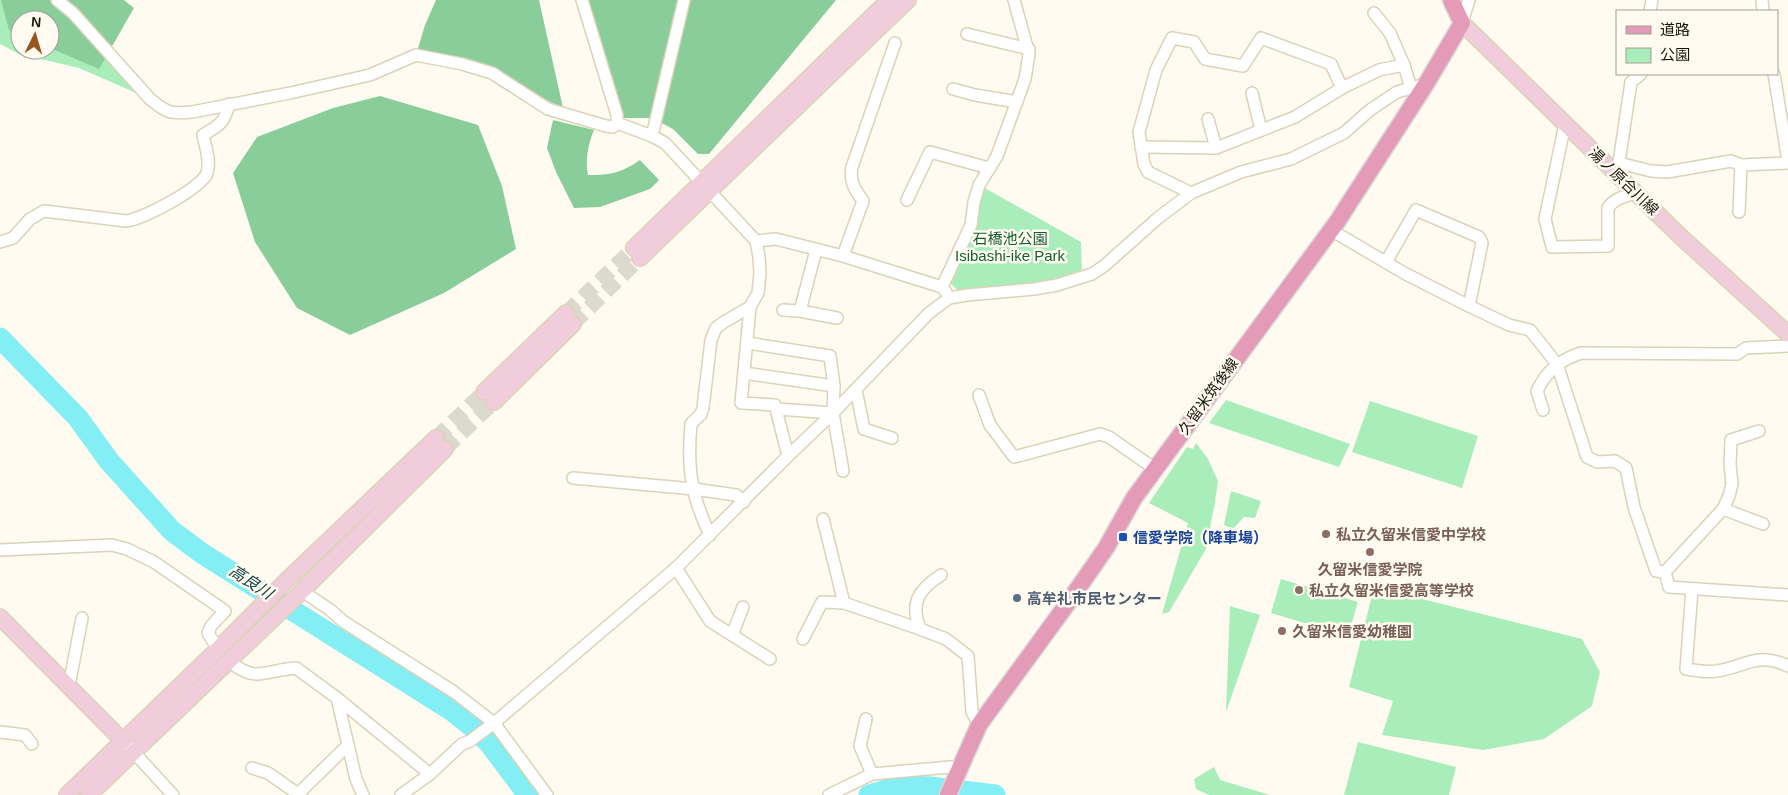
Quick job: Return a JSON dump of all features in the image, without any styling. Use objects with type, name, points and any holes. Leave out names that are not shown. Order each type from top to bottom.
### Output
[{"type":"main road","points":[[1451,0],[1462,23]]},
{"type":"main road","name":"久留米筑後線","points":[[948,795],[979,725],[1065,608],[1106,548],[1134,498],[1331,230],[1419,86],[1462,23]]},
{"type":"street","points":[[57,0],[73,14],[150,99],[164,111],[176,114],[290,93],[370,75],[416,55],[462,64],[492,73],[548,109],[613,127],[617,123],[617,115],[582,0]]},
{"type":"street","points":[[652,136],[684,0]]},
{"type":"street","points":[[637,253],[705,187],[889,0]]},
{"type":"street","points":[[705,187],[908,0]]},
{"type":"street","points":[[942,287],[971,225],[974,202],[979,185],[998,156],[1025,79],[1029,49],[1014,0]]},
{"type":"street","points":[[1462,23],[1469,0]]},
{"type":"street","points":[[402,795],[430,774],[462,744],[494,723],[676,568],[788,456],[833,414],[928,314],[949,298],[1034,289],[1057,285],[1092,274],[1191,192],[1241,172],[1291,159],[1344,134],[1370,110],[1397,92],[1419,86],[1404,65],[1390,32],[1374,14]]},
{"type":"street","name":"湯ノ原合川線","points":[[1462,23],[1565,124],[1618,169],[1636,193],[1788,334]]},
{"type":"street","points":[[967,34],[1029,49]]},
{"type":"street","points":[[1191,192],[1148,172],[1144,164],[1139,132],[1156,70],[1172,38],[1194,42],[1205,59],[1243,66],[1261,38],[1331,64],[1342,88]]},
{"type":"street","points":[[843,256],[863,201],[853,187],[850,174],[895,43]]},
{"type":"street","points":[[1141,147],[1216,148],[1295,117],[1342,88],[1379,70],[1404,65]]},
{"type":"street","points":[[1640,75],[1631,82],[1618,169],[1659,171],[1731,161],[1741,165],[1788,162],[1774,75]]},
{"type":"street","points":[[952,88],[975,95],[1017,102]]},
{"type":"street","points":[[1252,92],[1261,130]]},
{"type":"street","points":[[0,242],[13,238],[30,219],[44,212],[126,221],[136,220],[160,208],[204,180],[208,172],[209,163],[203,135],[219,125],[226,117],[229,104]]},
{"type":"street","points":[[1208,118],[1216,148]]},
{"type":"street","points":[[617,123],[652,136],[665,144],[756,241],[760,273],[758,293],[750,307],[741,403],[775,405],[788,456]]},
{"type":"street","points":[[1565,124],[1545,218],[1552,247],[1608,246],[1608,208],[1611,202],[1636,193]]},
{"type":"street","points":[[907,200],[930,152],[989,168]]},
{"type":"street","points":[[1739,212],[1741,165]]},
{"type":"street","points":[[1386,262],[1416,210],[1479,237],[1482,243],[1469,306]]},
{"type":"street","points":[[1331,230],[1404,273],[1469,306],[1509,325],[1530,330],[1557,364],[1587,457],[1597,462],[1616,461],[1626,468],[1634,507],[1656,571],[1665,572]]},
{"type":"street","points":[[756,241],[776,238],[843,256],[942,287],[949,298]]},
{"type":"street","points":[[800,311],[816,250]]},
{"type":"street","points":[[710,535],[699,512],[694,489],[688,453],[691,424],[701,414],[703,408],[711,340],[716,328],[750,307]]},
{"type":"street","points":[[783,310],[800,311],[837,318]]},
{"type":"street","points":[[489,397],[569,319]]},
{"type":"street","points":[[748,343],[830,356],[834,386],[833,414],[843,471]]},
{"type":"street","points":[[1542,410],[1537,391],[1557,364],[1581,353],[1736,354],[1746,348],[1788,346]]},
{"type":"street","points":[[744,373],[834,386]]},
{"type":"street","points":[[856,390],[864,429],[892,438]]},
{"type":"street","points":[[979,394],[990,425],[1014,457],[1100,434],[1109,437],[1155,469]]},
{"type":"street","points":[[776,409],[833,414]]},
{"type":"street","points":[[1665,572],[1723,509],[1732,484],[1730,464],[1731,440],[1759,431]]},
{"type":"street","points":[[66,795],[218,650],[286,580],[441,444],[302,591],[89,795]]},
{"type":"street","points":[[573,478],[694,489],[736,495],[744,502]]},
{"type":"street","points":[[1723,509],[1763,524]]},
{"type":"street","points":[[823,519],[844,604]]},
{"type":"street","points":[[0,550],[112,545],[140,555],[154,562],[225,611],[211,626],[208,633],[218,650]]},
{"type":"street","points":[[676,568],[710,621],[770,659]]},
{"type":"street","points":[[1665,572],[1669,587],[1788,595]]},
{"type":"street","points":[[920,629],[915,617],[916,604],[920,594],[929,583],[940,575]]},
{"type":"street","points":[[1692,589],[1686,669],[1716,672],[1751,660],[1766,659],[1788,666]]},
{"type":"street","points":[[302,591],[344,622],[454,692],[494,723],[547,795]]},
{"type":"street","points":[[803,639],[822,602],[844,604],[946,639],[968,656],[972,712],[979,725]]},
{"type":"street","points":[[732,635],[743,607]]},
{"type":"street","points":[[0,617],[134,752],[173,795]]},
{"type":"street","points":[[68,686],[82,618]]},
{"type":"street","points":[[229,661],[247,674],[255,675],[296,668],[430,774]]},
{"type":"street","points":[[336,698],[356,780],[362,795]]},
{"type":"street","points":[[866,719],[860,746],[872,774]]},
{"type":"street","points":[[0,732],[25,735],[32,744]]},
{"type":"street","points":[[252,768],[268,773],[298,794],[348,745]]},
{"type":"street","points":[[829,795],[872,774],[961,766]]},
{"type":"green space","points":[[0,0],[56,0],[150,99],[79,68],[45,60],[60,60],[60,10],[10,10],[10,49],[0,44]]},
{"type":"green space","points":[[1,0],[124,0],[134,8],[99,69],[60,52],[60,10],[10,10],[9,30]]},
{"type":"green space","points":[[436,0],[539,0],[563,108],[492,73],[416,55],[425,25]]},
{"type":"green space","points":[[585,0],[836,0],[709,154],[698,154],[673,129],[652,118],[624,118]]},
{"type":"green space","points":[[380,96],[478,125],[502,186],[516,249],[444,293],[350,335],[297,308],[255,242],[233,173],[257,137],[333,108]]},
{"type":"green space","points":[[553,120],[594,130],[588,152],[588,175],[616,172],[640,160],[659,180],[650,189],[600,207],[574,208],[556,172],[547,148]]},
{"type":"green space","name":"石橋池公園 Isibashi-ike Park","points":[[983,187],[1081,242],[1082,274],[1054,279],[1035,285],[960,292],[951,284],[975,228],[979,198]]},
{"type":"green space","points":[[1226,400],[1350,444],[1339,467],[1209,423]]},
{"type":"green space","points":[[1370,401],[1478,436],[1462,488],[1352,452]]},
{"type":"green space","points":[[1196,443],[1208,459],[1218,481],[1206,549],[1169,612],[1162,614],[1188,523],[1149,503],[1187,447],[1193,449]]},
{"type":"green space","points":[[1231,491],[1261,501],[1255,518],[1244,517],[1233,529],[1224,525]]},
{"type":"green space","points":[[1281,579],[1358,602],[1348,636],[1271,613]]},
{"type":"green space","points":[[1374,587],[1582,639],[1600,672],[1592,706],[1544,739],[1483,750],[1382,735],[1393,701],[1349,687]]},
{"type":"green space","points":[[1230,606],[1260,615],[1226,712]]},
{"type":"green space","points":[[1358,742],[1456,767],[1449,795],[1344,795]]},
{"type":"green space","points":[[1214,767],[1220,780],[1270,795],[1209,795],[1196,789],[1194,779]]},
{"type":"waterway","name":"高良川","points":[[0,338],[78,418],[109,461],[172,531],[203,554],[451,710],[489,743],[528,795]]},
{"type":"waterway","name":"高良川","points":[[869,795],[900,786],[930,787],[995,795]]},
{"type":"tunnel","points":[[566,313],[634,248]]},
{"type":"tunnel","points":[[573,324],[640,258]]},
{"type":"tunnel","points":[[436,438],[484,392]]},
{"type":"tunnel","points":[[445,449],[494,402]]},
{"type":"place","name":"私立久留米信愛中学校","points":[[1326,534]]},
{"type":"place","name":"信愛学院（降車場）","points":[[1123,537]]},
{"type":"place","name":"久留米信愛学院","points":[[1370,552]]},
{"type":"place","name":"私立久留米信愛高等学校","points":[[1299,590]]},
{"type":"place","name":"高牟礼市民センター","points":[[1017,598]]},
{"type":"place","name":"久留米信愛幼稚園","points":[[1282,631]]}]
